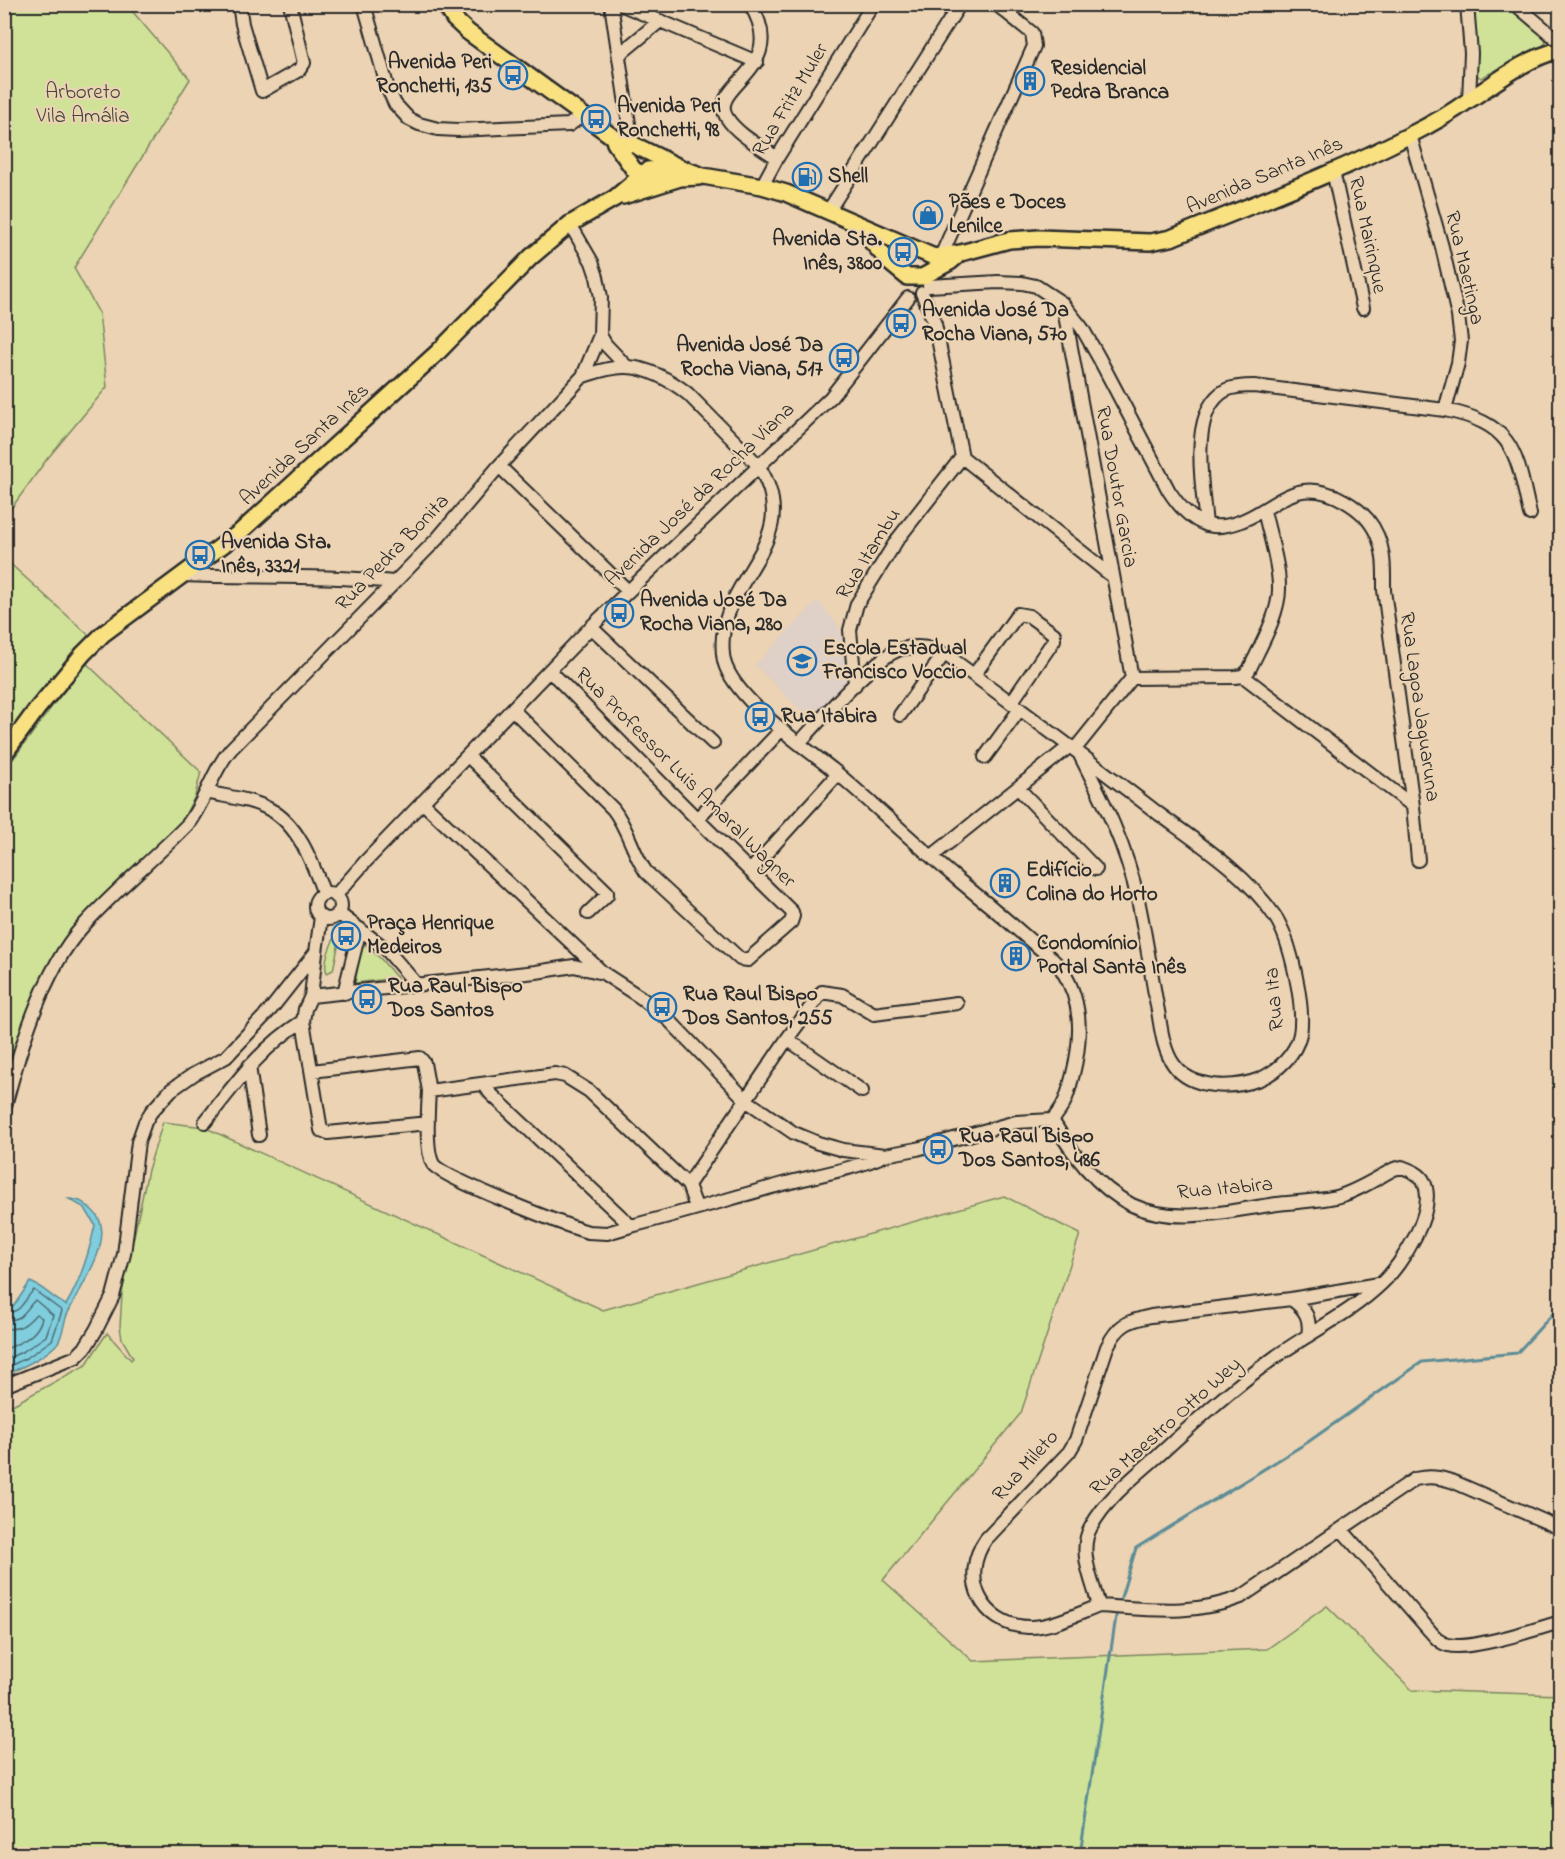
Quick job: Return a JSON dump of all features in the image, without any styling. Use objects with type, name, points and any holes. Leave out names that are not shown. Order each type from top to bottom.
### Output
[{"type":"main road","points":[[445,4],[454,19],[468,32],[613,137],[632,144],[679,173]]},
{"type":"main road","name":"Avenida Santa Inês","points":[[904,275],[922,277],[938,263],[950,262],[960,253],[1009,240],[1039,238],[1150,242],[1171,238],[1333,171],[1410,135],[1507,74],[1534,59],[1560,50]]},
{"type":"main road","points":[[613,137],[634,170],[646,178],[679,173],[762,186],[829,210],[858,226],[928,255],[938,263]]},
{"type":"main road","points":[[632,144],[646,178]]},
{"type":"main road","name":"Avenida Santa Inês","points":[[4,754],[37,709],[83,654],[103,634],[239,533],[454,337],[543,245],[570,224],[646,178],[679,173]]},
{"type":"main road","points":[[858,226],[890,263],[904,275]]},
{"type":"main road","points":[[904,275],[900,266],[908,252],[914,249]]},
{"type":"street","points":[[238,4],[262,91],[299,70],[304,63],[290,4]]},
{"type":"street","points":[[364,4],[388,89],[402,113],[419,124],[438,129],[458,130],[569,125],[583,115]]},
{"type":"street","points":[[611,4],[632,144]]},
{"type":"street","points":[[620,4],[757,62]]},
{"type":"street","points":[[750,4],[761,26],[762,48],[757,62],[735,84],[728,95],[724,113],[740,132],[777,158]]},
{"type":"street","name":"Rua Fritz Muler","points":[[762,186],[873,4]]},
{"type":"street","points":[[829,210],[960,4]]},
{"type":"street","points":[[996,4],[1032,33],[1034,46],[925,290],[935,324],[962,457],[1112,576]]},
{"type":"street","points":[[1467,4],[1471,53],[1469,100]]},
{"type":"street","points":[[1515,4],[1560,42]]},
{"type":"street","points":[[620,54],[660,21]]},
{"type":"street","name":"Rua Maetinga","points":[[1410,135],[1442,247],[1459,325],[1461,341],[1458,363],[1445,410]]},
{"type":"street","name":"Rua Mairinque","points":[[1333,171],[1364,308]]},
{"type":"street","points":[[570,224],[584,246],[597,277],[601,297],[600,335],[606,345],[627,367]]},
{"type":"street","points":[[904,275],[908,298],[925,290],[1022,283],[1036,286],[1062,303],[1082,328],[1169,491],[1186,514],[1206,525]]},
{"type":"street","name":"Avenida José da Rocha Viana","points":[[330,895],[513,710],[591,627],[831,397],[908,298]]},
{"type":"street","name":"Rua Doutor Garcia","points":[[1062,303],[1132,678]]},
{"type":"street","name":"Rua Pedra Bonita","points":[[4,1110],[26,1036],[60,960],[82,927],[188,824],[217,768],[231,748],[438,538],[499,466],[583,376],[600,335]]},
{"type":"street","points":[[312,1071],[420,1058],[424,1063],[429,1091],[428,1123],[432,1162],[436,1168],[579,1230],[597,1233],[855,1167],[885,1155],[917,1149],[1016,1122],[1052,1120],[1062,1110],[1068,1094],[1080,1031],[1078,1005],[1071,983],[1058,964],[838,774],[782,729],[735,684],[725,666],[721,651],[729,609],[766,546],[771,532],[771,491],[759,465],[675,384],[661,376],[627,367],[583,376]]},
{"type":"street","points":[[1206,525],[1200,443],[1204,416],[1217,397],[1228,389],[1254,386],[1445,410],[1483,422],[1502,435],[1513,448],[1530,514]]},
{"type":"street","name":"Rua Itambu","points":[[855,685],[850,630],[857,604],[897,540],[962,457]]},
{"type":"street","points":[[499,466],[628,591]]},
{"type":"street","name":"Rua Lagoa Jaguaruna","points":[[1206,525],[1234,525],[1264,510],[1282,496],[1301,491],[1318,492],[1336,498],[1352,506],[1368,520],[1377,535],[1384,559],[1384,590],[1418,860]]},
{"type":"street","points":[[1243,676],[1249,670],[1272,618],[1279,589],[1264,510]]},
{"type":"street","points":[[183,575],[295,576],[393,582]]},
{"type":"street","points":[[974,675],[1018,614],[1029,616],[1054,634],[1054,640],[985,757]]},
{"type":"street","points":[[591,627],[713,743]]},
{"type":"street","name":"Rua Ita","points":[[799,743],[879,662],[899,650],[917,647],[930,648],[944,654],[974,675],[1074,749],[1216,856],[1249,887],[1277,920],[1291,953],[1300,1011],[1300,1031],[1298,1041],[1288,1057],[1279,1068],[1266,1076],[1247,1083],[1217,1086],[1195,1080],[1182,1073],[1174,1065],[1164,1039],[1138,902],[1125,853],[1117,829],[1074,749]]},
{"type":"street","points":[[900,715],[944,654]]},
{"type":"street","name":"Rua Professor Luis Amaral Wagner","points":[[513,710],[613,808],[624,825],[635,855],[646,872],[737,957],[748,960],[791,922],[794,916],[792,912],[549,672]]},
{"type":"street","points":[[932,856],[1018,788],[1074,749],[1132,678],[1243,676],[1413,806]]},
{"type":"street","points":[[697,819],[782,729]]},
{"type":"street","points":[[468,756],[607,892],[607,895],[588,914]]},
{"type":"street","points":[[750,871],[838,774]]},
{"type":"street","points":[[1018,788],[1095,869]]},
{"type":"street","points":[[206,792],[256,804],[277,814],[299,840],[330,895],[340,906],[338,913],[330,918],[321,917],[316,911],[315,904],[319,897],[330,895]]},
{"type":"street","points":[[423,802],[603,973],[669,1020],[747,1101],[794,1132],[818,1143],[843,1150],[885,1155]]},
{"type":"street","points":[[338,913],[386,949],[417,985]]},
{"type":"street","points":[[321,917],[310,996],[303,1021],[321,1130],[328,1133],[428,1123]]},
{"type":"street","points":[[344,993],[360,929]]},
{"type":"street","points":[[4,1386],[76,1357],[85,1348],[109,1306],[119,1274],[128,1227],[138,1142],[145,1122],[171,1090],[194,1074],[218,1062],[234,1049],[271,1009],[316,952]]},
{"type":"street","points":[[310,996],[574,966],[603,973]]},
{"type":"street","points":[[688,1185],[822,992],[842,995],[869,1012],[880,1015],[957,1003]]},
{"type":"street","points":[[205,1122],[249,1066],[281,1035],[303,1021]]},
{"type":"street","points":[[787,1040],[862,1091]]},
{"type":"street","points":[[249,1066],[259,1135]]},
{"type":"street","points":[[429,1091],[555,1074],[565,1076],[589,1091],[688,1185],[696,1207]]},
{"type":"street","points":[[484,1084],[490,1093],[631,1226]]},
{"type":"street","name":"Rua Itabira","points":[[1052,1120],[1079,1161],[1096,1179],[1124,1200],[1153,1212],[1176,1215],[1203,1214],[1336,1197],[1402,1167],[1420,1177],[1425,1183],[1426,1191]]},
{"type":"street","name":"Rua Maestro Otto Wey","points":[[1100,1606],[1084,1551],[1090,1528],[1100,1513],[1136,1475],[1227,1394],[1275,1357],[1336,1319],[1382,1283],[1396,1268],[1414,1241],[1425,1205],[1426,1191]]},
{"type":"street","name":"Rua Mileto","points":[[1100,1606],[1044,1625],[1029,1627],[1006,1621],[978,1597],[974,1585],[974,1562],[978,1550],[986,1539],[1070,1452],[1113,1335],[1122,1325],[1134,1319],[1292,1299],[1382,1283]]},
{"type":"street","points":[[1292,1299],[1307,1314],[1308,1336]]},
{"type":"street","points":[[1100,1606],[1171,1610],[1202,1609],[1241,1597],[1415,1479],[1429,1476],[1438,1476],[1454,1482],[1560,1528]]},
{"type":"street","points":[[1341,1530],[1422,1623],[1446,1645],[1490,1641],[1560,1622]]},
{"type":"shaded area","name":"Escola Estadual Francisco Voccio","points":[[818,600],[840,628],[848,683],[810,720],[755,665]]},
{"type":"green space","name":"Arboreto Vila Amália","points":[[5,4],[127,5],[190,79],[74,268],[99,313],[107,387],[47,459],[5,517]]},
{"type":"green space","points":[[1471,5],[1509,5],[1542,30],[1546,42],[1481,78],[1475,69]]},
{"type":"green space","points":[[5,559],[93,639],[5,756]]},
{"type":"green space","points":[[85,662],[201,772],[195,796],[179,826],[57,959],[5,1080],[5,770]]},
{"type":"green space","points":[[338,931],[338,947],[333,970],[327,973],[327,958]]},
{"type":"green space","points":[[362,942],[381,959],[397,978],[355,983]]},
{"type":"green space","points":[[163,1122],[204,1127],[603,1310],[1004,1196],[1080,1234],[1021,1413],[883,1580],[973,1661],[1267,1649],[1327,1606],[1412,1690],[1560,1695],[1560,1854],[5,1854],[5,1409],[86,1365],[107,1333],[131,1360],[133,1358],[122,1339],[120,1327],[122,1293],[148,1170]]},
{"type":"water","points":[[69,1199],[84,1203],[100,1221],[102,1233],[100,1247],[67,1315],[56,1345],[38,1359],[5,1375],[5,1305],[13,1307],[30,1282],[66,1305],[84,1266],[95,1225],[85,1208]]},
{"type":"waterway","points":[[1119,1604],[1136,1548],[1308,1442],[1422,1362],[1517,1353],[1560,1306]]},
{"type":"waterway","points":[[1080,1854],[1117,1610]]},
{"type":"place","name":"Avenida Peri Ronchetti, 135","points":[[513,75]]},
{"type":"place","name":"Residencial Pedra Branca","points":[[1030,81]]},
{"type":"place","name":"Avenida Peri Ronchetti, 98","points":[[596,119]]},
{"type":"place","name":"Shell","points":[[807,177]]},
{"type":"place","name":"Pães e Doces Lenilce","points":[[928,215]]},
{"type":"place","name":"Avenida Sta. Inês, 3800","points":[[903,252]]},
{"type":"place","name":"Avenida José Da Rocha Viana, 570","points":[[901,323]]},
{"type":"place","name":"Avenida José Da Rocha Viana, 517","points":[[844,358]]},
{"type":"place","name":"Avenida Sta. Inês, 3321","points":[[200,555]]},
{"type":"place","name":"Avenida José Da Rocha Viana, 280","points":[[619,613]]},
{"type":"place","name":"Escola Estadual Francisco Voccio","points":[[802,661]]},
{"type":"place","name":"Rua Itabira","points":[[760,717]]},
{"type":"place","name":"Edifício Colina do Horto","points":[[1005,883]]},
{"type":"place","name":"Praça Henrique Medeiros","points":[[346,936]]},
{"type":"place","name":"Condomínio Portal Santa Inês","points":[[1016,956]]},
{"type":"place","name":"Rua Raul Bispo Dos Santos","points":[[367,999]]},
{"type":"place","name":"Rua Raul Bispo Dos Santos, 255","points":[[662,1007]]},
{"type":"place","name":"Rua Raul Bispo Dos Santos, 486","points":[[938,1149]]}]
